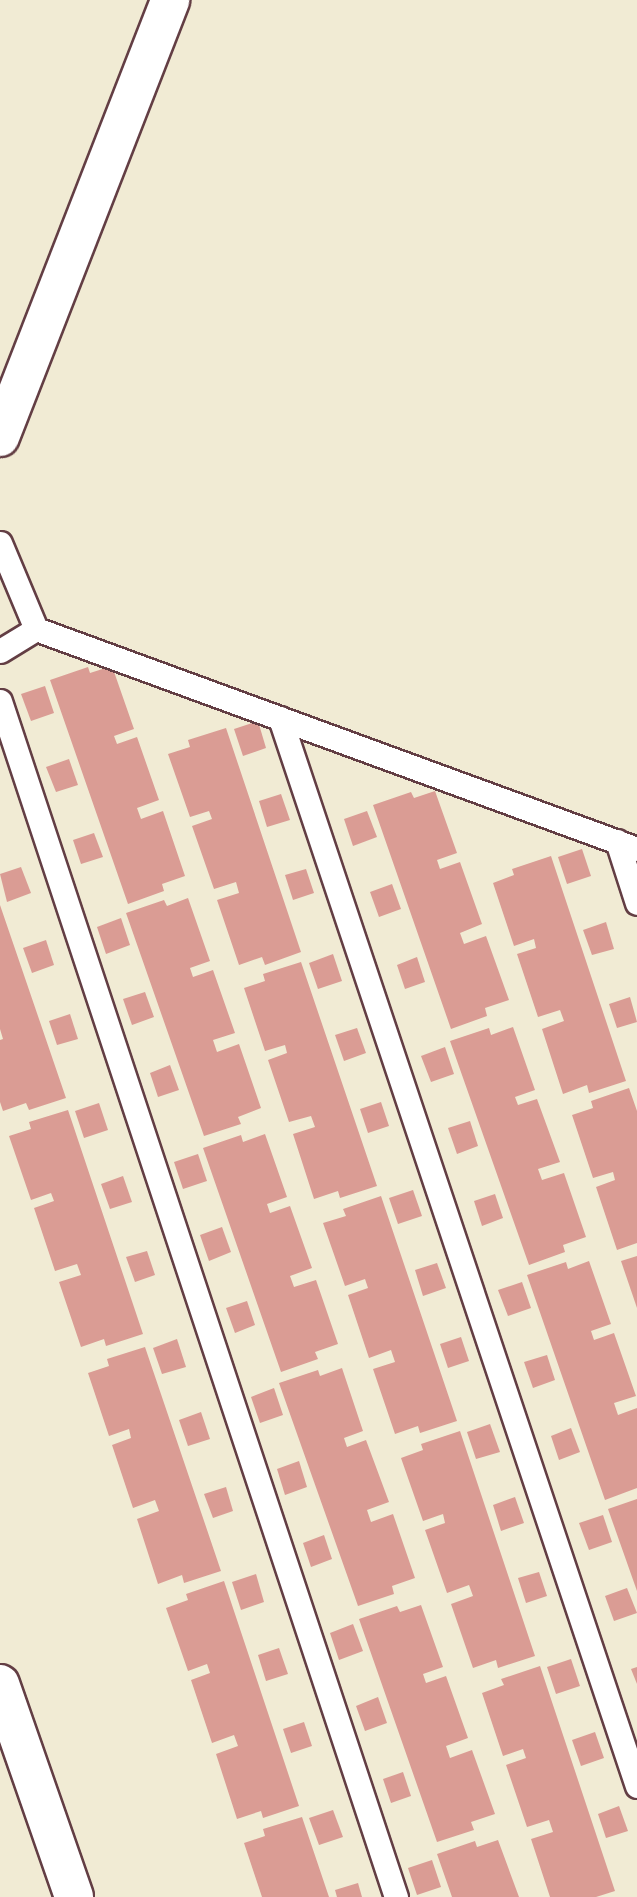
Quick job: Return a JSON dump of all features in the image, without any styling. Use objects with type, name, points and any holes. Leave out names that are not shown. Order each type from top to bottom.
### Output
[{"type":"street","points":[[0,437],[170,0]]},
{"type":"street","points":[[0,1684],[74,1897]]},
{"type":"lane","points":[[0,543],[36,629],[627,845],[637,903]]},
{"type":"lane","points":[[0,651],[36,629]]},
{"type":"lane","points":[[0,701],[396,1897]]},
{"type":"lane","points":[[280,718],[637,1786]]},
{"type":"building","points":[[112,666],[134,729],[114,736],[117,744],[137,737],[159,800],[137,808],[141,819],[163,811],[185,876],[162,884],[164,891],[128,904],[50,680],[88,667],[90,673]]},
{"type":"building","points":[[45,686],[54,713],[31,721],[21,694]]},
{"type":"building","points":[[258,721],[266,748],[243,756],[234,729]]},
{"type":"building","points":[[226,728],[301,952],[265,965],[262,957],[239,965],[217,900],[239,893],[236,882],[214,889],[192,826],[212,819],[209,811],[190,817],[168,754],[190,747],[188,740]]},
{"type":"building","points":[[69,759],[78,785],[56,792],[46,767]]},
{"type":"building","points":[[435,791],[457,853],[437,860],[440,869],[460,862],[482,924],[460,933],[464,944],[486,936],[509,1000],[485,1008],[487,1016],[451,1029],[373,805],[411,792],[414,798]]},
{"type":"building","points":[[281,794],[290,820],[267,827],[259,801]]},
{"type":"building","points":[[367,811],[377,837],[353,846],[344,819]]},
{"type":"building","points":[[94,833],[103,857],[81,864],[73,840]]},
{"type":"building","points":[[582,849],[591,876],[567,884],[558,857]]},
{"type":"building","points":[[551,856],[626,1081],[589,1093],[587,1085],[563,1094],[542,1029],[564,1021],[560,1010],[538,1017],[517,954],[536,948],[534,939],[514,946],[493,883],[514,875],[512,869]]},
{"type":"building","points":[[21,867],[31,893],[7,902],[0,874]]},
{"type":"building","points":[[306,869],[314,893],[293,900],[285,875]]},
{"type":"building","points":[[392,884],[401,909],[379,917],[370,892]]},
{"type":"building","points":[[188,898],[210,961],[190,968],[193,977],[213,970],[235,1033],[213,1040],[217,1052],[239,1044],[261,1108],[238,1117],[241,1124],[204,1136],[126,913],[164,900],[167,906]]},
{"type":"building","points":[[0,905],[66,1098],[29,1110],[26,1103],[3,1111],[0,1102],[0,1040],[3,1039],[0,1029]]},
{"type":"building","points":[[121,918],[130,945],[106,954],[97,927]]},
{"type":"building","points":[[606,922],[614,949],[592,955],[583,930]]},
{"type":"building","points":[[46,940],[54,965],[32,973],[23,948]]},
{"type":"building","points":[[333,954],[342,981],[318,989],[309,963]]},
{"type":"building","points":[[417,957],[425,982],[405,989],[397,965]]},
{"type":"building","points":[[301,962],[377,1186],[340,1198],[338,1191],[314,1199],[293,1134],[315,1127],[311,1116],[289,1122],[268,1060],[287,1053],[285,1045],[265,1051],[244,988],[265,981],[263,974]]},
{"type":"building","points":[[145,992],[154,1017],[132,1025],[123,999]]},
{"type":"building","points":[[630,997],[637,1022],[617,1028],[609,1004]]},
{"type":"building","points":[[70,1014],[78,1039],[57,1045],[49,1021]]},
{"type":"building","points":[[513,1027],[535,1090],[515,1097],[518,1105],[537,1099],[560,1162],[538,1169],[542,1180],[564,1173],[586,1237],[563,1245],[565,1252],[529,1265],[450,1041],[489,1028],[491,1035]]},
{"type":"building","points":[[357,1028],[366,1053],[344,1061],[335,1035]]},
{"type":"building","points":[[445,1047],[454,1074],[431,1082],[421,1056]]},
{"type":"building","points":[[170,1065],[179,1090],[158,1097],[150,1073]]},
{"type":"building","points":[[629,1088],[637,1111],[637,1243],[617,1250],[596,1187],[615,1180],[613,1172],[593,1178],[572,1115],[593,1108],[591,1101]]},
{"type":"building","points":[[381,1102],[389,1126],[368,1133],[360,1109]]},
{"type":"building","points":[[99,1103],[108,1130],[84,1138],[75,1111]]},
{"type":"building","points":[[68,1110],[143,1334],[106,1346],[104,1339],[81,1347],[59,1282],[81,1275],[77,1264],[55,1271],[34,1208],[54,1201],[51,1193],[31,1200],[9,1136],[31,1129],[29,1122]]},
{"type":"building","points":[[470,1121],[478,1146],[457,1154],[448,1128]]},
{"type":"building","points":[[265,1134],[287,1197],[267,1204],[270,1213],[290,1206],[312,1268],[290,1276],[294,1287],[316,1280],[338,1344],[315,1352],[318,1359],[281,1372],[203,1148],[241,1135],[243,1142]]},
{"type":"building","points":[[198,1154],[207,1181],[183,1189],[174,1162]]},
{"type":"building","points":[[123,1176],[132,1202],[110,1209],[101,1184]]},
{"type":"building","points":[[413,1190],[422,1216],[398,1224],[389,1198]]},
{"type":"building","points":[[495,1194],[503,1218],[482,1226],[474,1201]]},
{"type":"building","points":[[381,1196],[457,1421],[420,1433],[418,1426],[395,1434],[373,1369],[395,1362],[391,1350],[369,1358],[348,1295],[368,1288],[365,1279],[345,1286],[323,1223],[346,1216],[343,1209]]},
{"type":"building","points":[[222,1227],[231,1252],[209,1261],[200,1235]]},
{"type":"building","points":[[147,1251],[155,1275],[135,1282],[126,1257]]},
{"type":"building","points":[[637,1256],[637,1308],[621,1261]]},
{"type":"building","points":[[589,1261],[611,1324],[591,1331],[594,1340],[614,1333],[636,1396],[614,1403],[618,1415],[637,1408],[637,1488],[605,1500],[527,1275],[566,1262],[568,1269]]},
{"type":"building","points":[[437,1263],[446,1288],[423,1296],[415,1270]]},
{"type":"building","points":[[522,1282],[531,1308],[508,1316],[498,1290]]},
{"type":"building","points":[[247,1301],[255,1325],[235,1333],[226,1308]]},
{"type":"building","points":[[461,1337],[469,1361],[448,1368],[440,1344]]},
{"type":"building","points":[[177,1339],[186,1367],[162,1374],[153,1348]]},
{"type":"building","points":[[145,1347],[221,1571],[184,1583],[182,1575],[158,1584],[137,1519],[159,1511],[155,1500],[133,1508],[112,1445],[131,1438],[129,1429],[109,1436],[88,1373],[109,1366],[107,1359]]},
{"type":"building","points":[[547,1355],[555,1380],[533,1388],[524,1362]]},
{"type":"building","points":[[342,1368],[363,1431],[344,1438],[347,1447],[366,1440],[389,1502],[367,1510],[371,1522],[393,1514],[415,1578],[392,1586],[394,1594],[358,1606],[279,1383],[318,1370],[320,1376]]},
{"type":"building","points":[[274,1388],[283,1415],[260,1423],[251,1397]]},
{"type":"building","points":[[201,1412],[210,1439],[188,1446],[179,1420]]},
{"type":"building","points":[[490,1424],[500,1452],[476,1459],[467,1432]]},
{"type":"building","points":[[571,1428],[580,1452],[559,1460],[551,1436]]},
{"type":"building","points":[[460,1431],[535,1656],[498,1668],[496,1660],[473,1668],[451,1604],[473,1596],[469,1585],[447,1593],[425,1530],[445,1523],[443,1514],[423,1521],[401,1458],[423,1450],[421,1444]]},
{"type":"building","points":[[299,1461],[307,1487],[285,1495],[277,1469]]},
{"type":"building","points":[[226,1487],[233,1511],[213,1518],[204,1494]]},
{"type":"building","points":[[515,1497],[524,1523],[501,1531],[493,1505]]},
{"type":"building","points":[[637,1499],[637,1591],[608,1509]]},
{"type":"building","points":[[603,1515],[612,1542],[589,1550],[579,1523]]},
{"type":"building","points":[[324,1535],[332,1559],[311,1567],[303,1543]]},
{"type":"building","points":[[539,1572],[547,1596],[526,1603],[518,1578]]},
{"type":"building","points":[[256,1574],[264,1602],[241,1610],[232,1582]]},
{"type":"building","points":[[224,1581],[299,1806],[263,1818],[261,1811],[237,1819],[216,1754],[238,1746],[234,1735],[212,1743],[191,1680],[210,1673],[207,1664],[188,1671],[166,1608],[188,1600],[186,1594]]},
{"type":"building","points":[[627,1588],[637,1613],[614,1621],[605,1596]]},
{"type":"building","points":[[421,1605],[443,1667],[423,1674],[426,1683],[446,1676],[468,1738],[446,1746],[450,1758],[472,1750],[495,1814],[471,1822],[474,1830],[437,1842],[359,1619],[397,1606],[400,1612]]},
{"type":"building","points":[[353,1624],[363,1651],[339,1660],[330,1633]]},
{"type":"building","points":[[279,1648],[288,1674],[266,1681],[258,1655]]},
{"type":"building","points":[[571,1659],[580,1686],[556,1694],[547,1667]]},
{"type":"building","points":[[540,1666],[615,1891],[596,1897],[550,1897],[531,1839],[553,1832],[549,1820],[527,1827],[506,1765],[526,1758],[523,1749],[503,1756],[482,1693],[504,1685],[501,1679]]},
{"type":"building","points":[[637,1667],[637,1684],[631,1669]]},
{"type":"building","points":[[378,1697],[387,1723],[365,1731],[356,1706]]},
{"type":"building","points":[[304,1722],[312,1746],[291,1753],[283,1729]]},
{"type":"building","points":[[595,1732],[604,1758],[581,1766],[572,1740]]},
{"type":"building","points":[[403,1772],[411,1796],[391,1803],[383,1779]]},
{"type":"building","points":[[619,1806],[628,1831],[606,1838],[598,1814]]},
{"type":"building","points":[[333,1810],[343,1837],[319,1845],[309,1818]]},
{"type":"building","points":[[302,1817],[329,1897],[262,1897],[244,1843],[265,1836],[263,1829]]},
{"type":"building","points":[[498,1840],[519,1897],[452,1897],[437,1854],[475,1841],[477,1847]]},
{"type":"building","points":[[432,1860],[441,1887],[417,1895],[408,1868]]},
{"type":"building","points":[[358,1883],[362,1897],[337,1897],[335,1890]]}]
